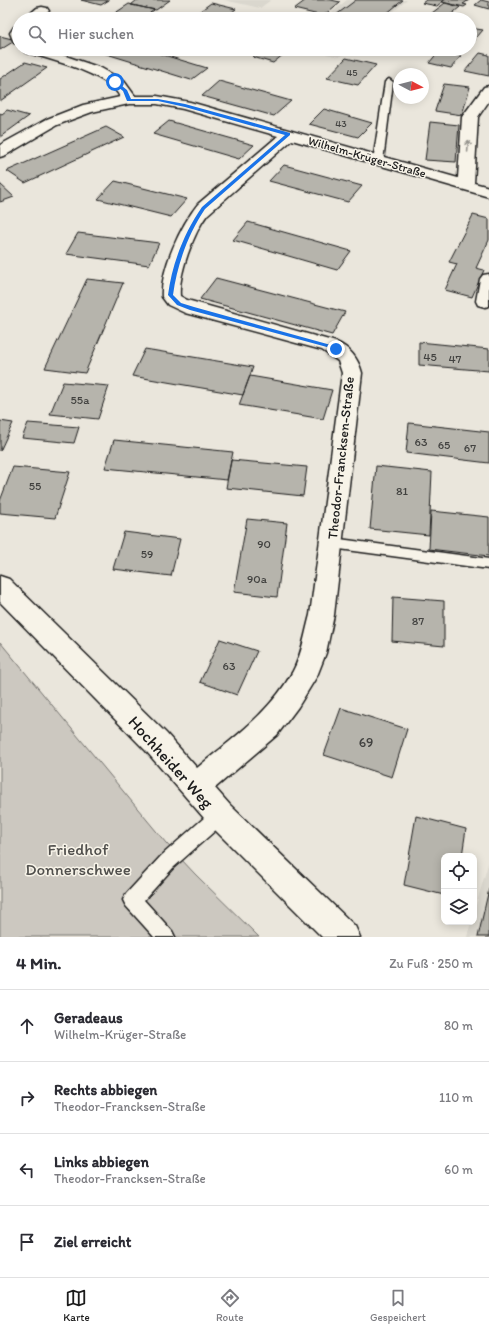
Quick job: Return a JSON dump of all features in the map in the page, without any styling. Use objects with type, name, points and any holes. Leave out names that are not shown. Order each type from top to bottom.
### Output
[{"type":"street","points":[[54,56],[78,63],[115,82],[125,91],[129,100]]},
{"type":"street","points":[[466,185],[470,117],[489,90]]},
{"type":"street","name":"Wilhelm-Krüger-Straße","points":[[0,152],[57,120],[88,108],[129,100],[158,100],[289,134],[489,192]]},
{"type":"street","name":"Theodor-Francksen-Straße","points":[[195,787],[267,727],[304,676],[314,653],[322,615],[352,373],[347,358],[336,349],[329,346],[179,304],[171,295],[173,281],[187,236],[194,222],[204,208],[289,134]]},
{"type":"street","points":[[485,301],[489,278]]},
{"type":"street","name":"Hochheider Weg","points":[[0,586],[156,742],[220,815],[344,937]]},
{"type":"lane","points":[[378,160],[389,82]]},
{"type":"lane","points":[[332,543],[489,564]]},
{"type":"lane","points":[[166,937],[132,900],[167,862],[220,815]]},
{"type":"shaded area","points":[[224,0],[271,0],[260,8]]},
{"type":"shaded area","points":[[347,0],[407,0],[393,12],[332,12]]},
{"type":"shaded area","points":[[489,861],[489,937],[467,937],[470,925],[477,925],[477,902]]},
{"type":"green space","name":"Friedhof Donnerschwee","points":[[0,642],[166,843],[259,937],[0,937]]},
{"type":"building","points":[[81,0],[109,0],[101,5]]},
{"type":"building","points":[[137,0],[170,0],[156,10],[131,5]]},
{"type":"building","points":[[306,0],[331,0],[340,2],[328,12],[306,12],[294,9]]},
{"type":"building","points":[[356,0],[403,0],[388,12],[340,12]]},
{"type":"building","points":[[426,0],[444,0],[437,6],[422,3]]},
{"type":"building","points":[[445,0],[469,0],[463,4],[467,5],[464,7],[442,2]]},
{"type":"building","points":[[481,0],[489,2],[489,9],[475,5]]},
{"type":"building","points":[[211,3],[236,9],[232,12],[199,12]]},
{"type":"building","points":[[445,3],[460,7],[454,12],[433,12]]},
{"type":"building","points":[[129,4],[154,10],[151,12],[117,12]]},
{"type":"building","points":[[477,29],[483,30],[477,37]]},
{"type":"building","points":[[0,36],[12,39],[12,42],[0,50]]},
{"type":"building","points":[[480,53],[489,55],[489,76],[465,71]]},
{"type":"building","points":[[113,56],[167,56],[207,68],[191,80]]},
{"type":"building","points":[[254,56],[282,56],[273,63],[253,57]]},
{"type":"building","points":[[435,56],[461,56],[451,68],[429,63]]},
{"type":"building","points":[[346,58],[376,65],[358,85],[327,78]]},
{"type":"building","points":[[25,62],[47,68],[0,101],[0,79]]},
{"type":"building","points":[[219,81],[291,101],[274,116],[202,96]]},
{"type":"building","points":[[444,84],[470,87],[462,115],[435,111]]},
{"type":"building","points":[[324,109],[372,123],[358,137],[309,124]]},
{"type":"building","points":[[7,110],[29,116],[0,137],[0,113],[2,114]]},
{"type":"building","points":[[169,121],[254,145],[239,159],[153,134]]},
{"type":"building","points":[[430,122],[459,125],[456,162],[425,160]]},
{"type":"building","points":[[106,127],[124,137],[25,183],[7,171]]},
{"type":"building","points":[[284,165],[362,186],[348,202],[269,181]]},
{"type":"building","points":[[115,181],[187,199],[171,217],[98,199]]},
{"type":"building","points":[[0,184],[14,197],[0,202]]},
{"type":"building","points":[[473,215],[489,219],[489,240],[476,268],[484,270],[472,297],[445,290],[457,264],[449,262]]},
{"type":"building","points":[[248,222],[351,251],[337,270],[233,240]]},
{"type":"building","points":[[78,233],[159,243],[149,265],[66,254]]},
{"type":"building","points":[[216,278],[345,312],[332,335],[200,299]]},
{"type":"building","points":[[87,279],[123,283],[85,373],[45,368]]},
{"type":"building","points":[[419,342],[489,349],[489,371],[419,365]]},
{"type":"building","points":[[145,349],[253,367],[243,395],[132,376]]},
{"type":"building","points":[[250,376],[332,390],[323,419],[239,405]]},
{"type":"building","points":[[63,382],[109,386],[98,419],[50,414]]},
{"type":"building","points":[[0,421],[13,423],[0,451]]},
{"type":"building","points":[[28,423],[79,427],[74,443],[22,438]]},
{"type":"building","points":[[409,423],[489,432],[489,463],[406,453]]},
{"type":"building","points":[[114,440],[233,452],[227,480],[105,468]]},
{"type":"building","points":[[231,460],[307,467],[303,496],[226,488]]},
{"type":"building","points":[[376,466],[432,472],[429,535],[370,529]]},
{"type":"building","points":[[13,467],[70,472],[55,518],[0,513],[0,501]]},
{"type":"building","points":[[431,511],[489,517],[489,556],[429,549]]},
{"type":"building","points":[[247,519],[287,523],[277,597],[234,592]]},
{"type":"building","points":[[124,532],[180,539],[171,576],[113,569]]},
{"type":"building","points":[[393,597],[444,601],[444,646],[392,641]]},
{"type":"building","points":[[220,639],[257,651],[237,695],[200,682]]},
{"type":"building","points":[[341,708],[407,729],[392,777],[324,755]]},
{"type":"building","points":[[416,816],[466,829],[462,853],[441,853],[441,894],[404,885]]},
{"type":"building","points":[[489,889],[489,937],[478,937]]},
{"type":"route","points":[[115,82],[125,91],[129,100],[158,100],[289,134],[204,208],[194,222],[187,236],[170,290],[171,295],[179,304],[336,349]]}]
